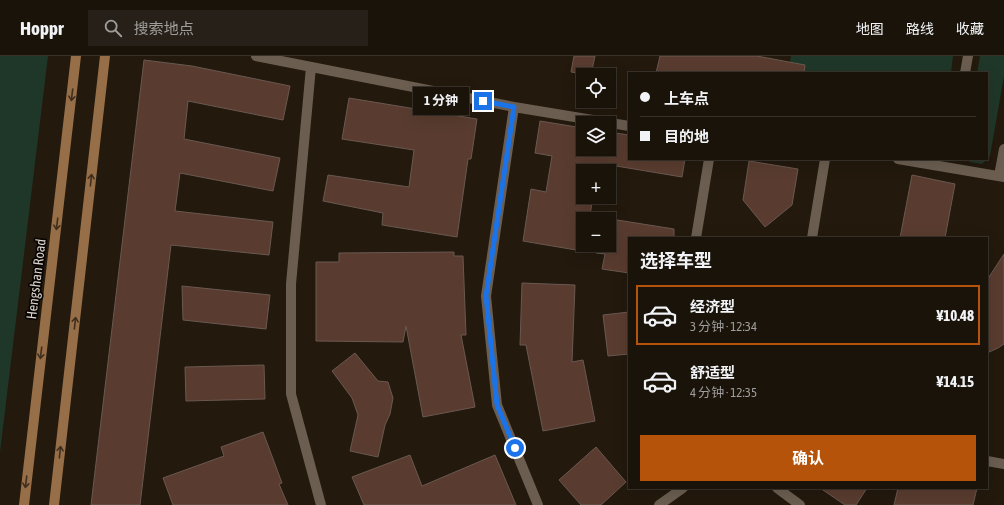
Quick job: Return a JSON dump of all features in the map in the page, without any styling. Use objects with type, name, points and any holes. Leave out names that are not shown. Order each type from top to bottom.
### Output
[{"type":"street","name":"Hengshan Road","points":[[24,505],[76,56]]},
{"type":"street","points":[[54,505],[105,56]]},
{"type":"street","points":[[256,56],[514,107],[628,126]]},
{"type":"street","points":[[965,72],[968,56]]},
{"type":"street","points":[[310,67],[291,284],[291,394],[321,505]]},
{"type":"street","points":[[514,107],[486,296],[497,405],[538,505]]},
{"type":"street","points":[[911,160],[950,163],[1002,177],[1004,150]]},
{"type":"street","points":[[696,237],[708,160]]},
{"type":"street","points":[[812,237],[825,160]]},
{"type":"street","points":[[988,461],[1004,464]]},
{"type":"street","points":[[659,505],[682,489]]},
{"type":"street","points":[[778,489],[800,505]]},
{"type":"green space","points":[[0,56],[48,56],[0,452]]},
{"type":"green space","points":[[791,56],[953,56],[951,72],[788,72]]},
{"type":"green space","points":[[980,56],[1004,56],[1004,76],[990,156],[988,158],[988,72],[977,72]]},
{"type":"green space","points":[[969,160],[986,160],[982,164],[970,162]]},
{"type":"building","points":[[574,56],[595,56],[592,68],[576,68],[576,73],[571,72]]},
{"type":"building","points":[[660,56],[757,56],[805,65],[804,72],[656,72]]},
{"type":"building","points":[[144,60],[192,66],[290,86],[283,120],[188,101],[184,139],[280,158],[273,191],[180,173],[175,211],[273,222],[269,255],[171,245],[140,505],[91,505]]},
{"type":"building","points":[[349,98],[477,119],[471,159],[468,159],[457,237],[382,225],[383,213],[323,201],[328,175],[409,187],[414,150],[342,139]]},
{"type":"building","points":[[540,121],[576,127],[576,156],[616,156],[616,133],[628,135],[628,160],[685,160],[682,177],[616,166],[616,164],[576,164],[576,204],[592,204],[590,212],[576,212],[576,250],[523,241],[531,189],[546,192],[552,156],[535,153]]},
{"type":"building","points":[[749,161],[798,169],[792,205],[765,227],[743,200]]},
{"type":"building","points":[[912,175],[955,184],[945,237],[900,237]]},
{"type":"building","points":[[616,220],[674,229],[674,237],[628,237],[628,273],[602,269],[605,254],[596,253],[616,252]]},
{"type":"building","points":[[454,252],[454,256],[463,256],[466,335],[461,335],[475,407],[423,417],[406,326],[403,342],[316,341],[316,262],[339,262],[339,253]]},
{"type":"building","points":[[1004,254],[1004,344],[988,353],[988,278]]},
{"type":"building","points":[[522,283],[575,285],[572,362],[583,360],[595,421],[543,431],[526,345],[520,345]]},
{"type":"building","points":[[182,286],[270,295],[266,329],[183,320]]},
{"type":"building","points":[[628,312],[628,354],[608,356],[603,315]]},
{"type":"building","points":[[355,353],[378,381],[388,382],[393,398],[378,457],[350,451],[358,415],[352,398],[332,371]]},
{"type":"building","points":[[264,365],[265,399],[186,401],[185,367]]},
{"type":"building","points":[[263,432],[282,483],[279,484],[288,505],[173,505],[163,478],[224,456],[221,447]]},
{"type":"building","points":[[596,447],[626,482],[601,505],[581,505],[559,480]]},
{"type":"building","points":[[410,455],[422,486],[495,455],[516,505],[364,505],[352,477]]},
{"type":"building","points":[[821,489],[866,489],[856,505],[845,505]]},
{"type":"building","points":[[898,489],[977,489],[973,505],[894,505]]},
{"type":"route","points":[[483,101],[514,107],[486,296],[497,405],[515,448]]}]
